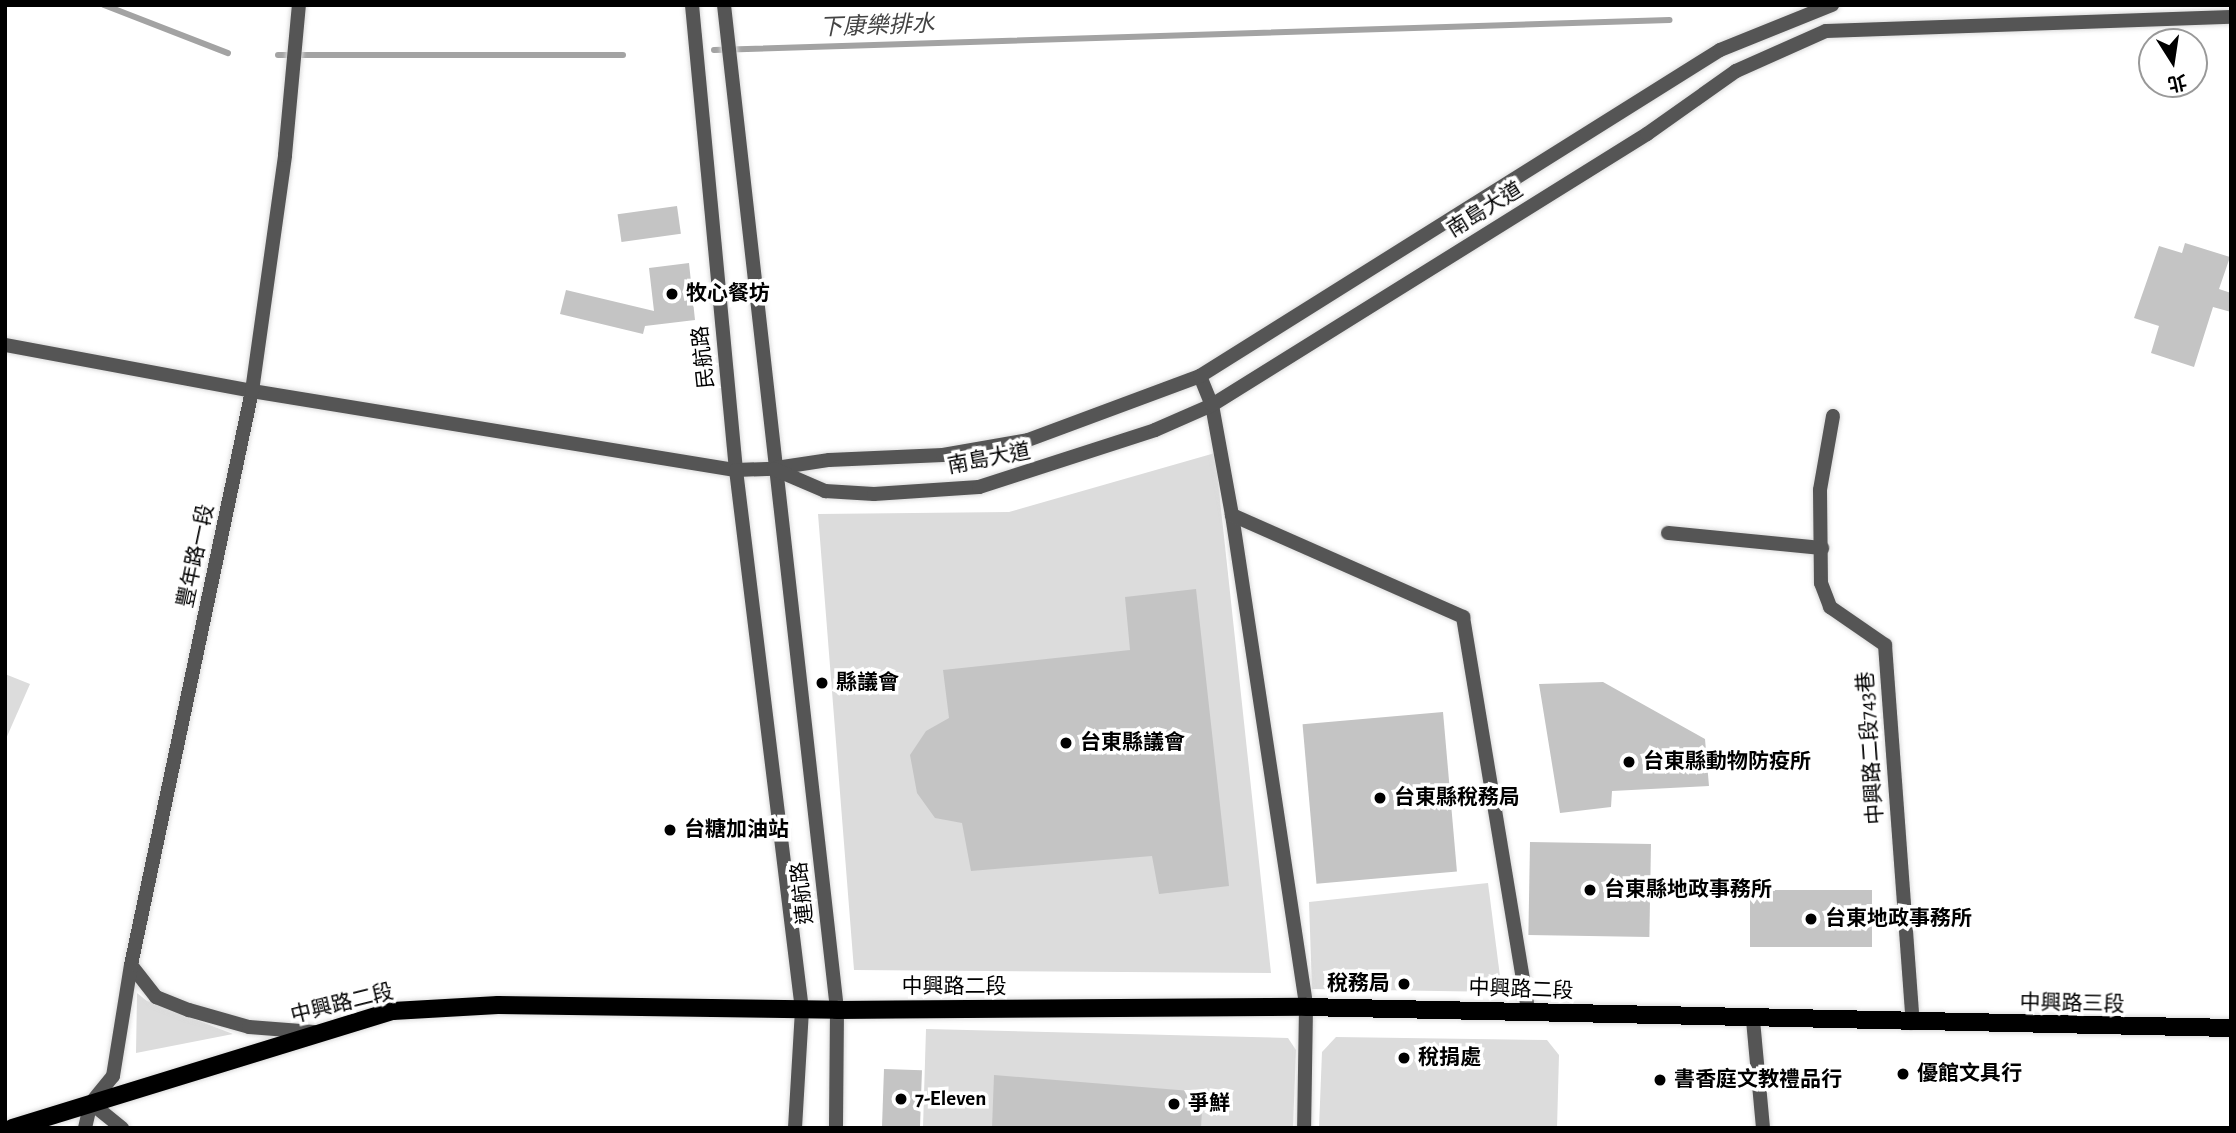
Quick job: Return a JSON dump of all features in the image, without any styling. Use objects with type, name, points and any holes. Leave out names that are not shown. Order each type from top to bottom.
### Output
[{"type":"main road","name":"中興路二段","points":[[12,1128],[314,1032],[393,1011],[498,1005],[802,1010],[1306,1007],[1913,1023]]},
{"type":"main road","name":"中興路三段","points":[[1913,1023],[2231,1028]]},
{"type":"street","name":"豐年路一段","points":[[91,1103],[113,1076],[131,965],[252,391],[299,5]]},
{"type":"street","name":"民航路","points":[[692,5],[736,470],[763,661]]},
{"type":"street","points":[[5,345],[252,391],[736,470],[774,469],[724,5]]},
{"type":"street","name":"南島大道","points":[[774,469],[829,460],[943,455],[1028,440],[1200,376],[1720,50],[1832,5]]},
{"type":"street","name":"南島大道","points":[[774,469],[825,491],[874,494],[979,487],[1098,451],[1212,405],[1647,134],[1736,71],[1826,31],[2231,17]]},
{"type":"street","points":[[1200,376],[1212,405],[1232,515],[1306,1007],[1304,1128]]},
{"type":"street","name":"中興路二段743巷","points":[[1833,416],[1820,490],[1821,583],[1830,607],[1885,645],[1913,1023]]},
{"type":"street","name":"連航路","points":[[774,469],[799,654],[836,1010],[836,1128]]},
{"type":"street","points":[[1232,515],[1463,617],[1529,1013]]},
{"type":"street","points":[[1668,533],[1822,548]]},
{"type":"street","name":"連航路","points":[[763,661],[802,1010],[795,1128]]},
{"type":"street","points":[[131,965],[156,997],[189,1010],[249,1027],[314,1032]]},
{"type":"street","points":[[1753,1020],[1763,1128]]},
{"type":"street","points":[[85,1128],[91,1103],[122,1128]]},
{"type":"shaded area","points":[[1215,453],[1271,973],[854,970],[818,514],[1009,512]]},
{"type":"shaded area","points":[[5,674],[30,684],[5,741]]},
{"type":"shaded area","points":[[1488,883],[1502,992],[1312,989],[1309,902]]},
{"type":"shaded area","points":[[137,993],[147,1001],[233,1034],[136,1053]]},
{"type":"shaded area","points":[[926,1029],[1288,1038],[1296,1050],[1293,1128],[923,1128]]},
{"type":"shaded area","points":[[1336,1037],[1547,1040],[1559,1055],[1557,1128],[1319,1128],[1322,1052]]},
{"type":"building","points":[[677,206],[681,234],[621,242],[618,214]]},
{"type":"building","points":[[2185,243],[2230,257],[2219,289],[2231,293],[2231,312],[2213,307],[2194,367],[2151,353],[2159,326],[2134,318],[2159,246],[2182,253]]},
{"type":"building","points":[[689,263],[695,320],[645,326],[643,334],[560,314],[566,290],[654,311],[649,268]]},
{"type":"building","name":"台東縣議會","points":[[1196,589],[1229,886],[1159,894],[1152,856],[971,871],[962,823],[935,818],[917,793],[910,755],[926,731],[949,718],[943,670],[1130,650],[1125,597]]},
{"type":"building","name":"台東縣動物防疫所","points":[[1603,682],[1705,739],[1709,786],[1612,791],[1611,807],[1560,813],[1539,684]]},
{"type":"building","name":"台東縣稅務局","points":[[1443,712],[1457,871],[1316,884],[1303,724]]},
{"type":"building","name":"台東縣地政事務所","points":[[1530,842],[1651,844],[1649,937],[1528,935]]},
{"type":"building","name":"台東地政事務所","points":[[1750,890],[1872,890],[1872,947],[1750,947]]},
{"type":"building","name":"7-Eleven","points":[[884,1069],[922,1070],[920,1128],[882,1128]]},
{"type":"building","points":[[994,1075],[1203,1092],[1201,1128],[992,1128]]},
{"type":"waterway","name":"下康樂排水","points":[[104,5],[228,53]]},
{"type":"waterway","name":"下康樂排水","points":[[714,50],[1670,20]]},
{"type":"waterway","name":"下康樂排水","points":[[278,55],[623,55]]},
{"type":"place","name":"牧心餐坊","points":[[672,294]]},
{"type":"place","name":"縣議會","points":[[822,683]]},
{"type":"place","name":"台東縣議會","points":[[1066,743]]},
{"type":"place","name":"台東縣動物防疫所","points":[[1629,762]]},
{"type":"place","name":"台東縣稅務局","points":[[1380,798]]},
{"type":"place","name":"台糖加油站","points":[[670,830]]},
{"type":"place","name":"台東縣地政事務所","points":[[1590,890]]},
{"type":"place","name":"台東地政事務所","points":[[1811,919]]},
{"type":"place","name":"稅務局","points":[[1404,984]]},
{"type":"place","name":"稅捐處","points":[[1404,1058]]},
{"type":"place","name":"優館文具行","points":[[1903,1074]]},
{"type":"place","name":"書香庭文教禮品行","points":[[1660,1080]]},
{"type":"place","name":"7-Eleven","points":[[901,1099]]},
{"type":"place","name":"爭鮮","points":[[1174,1104]]}]
